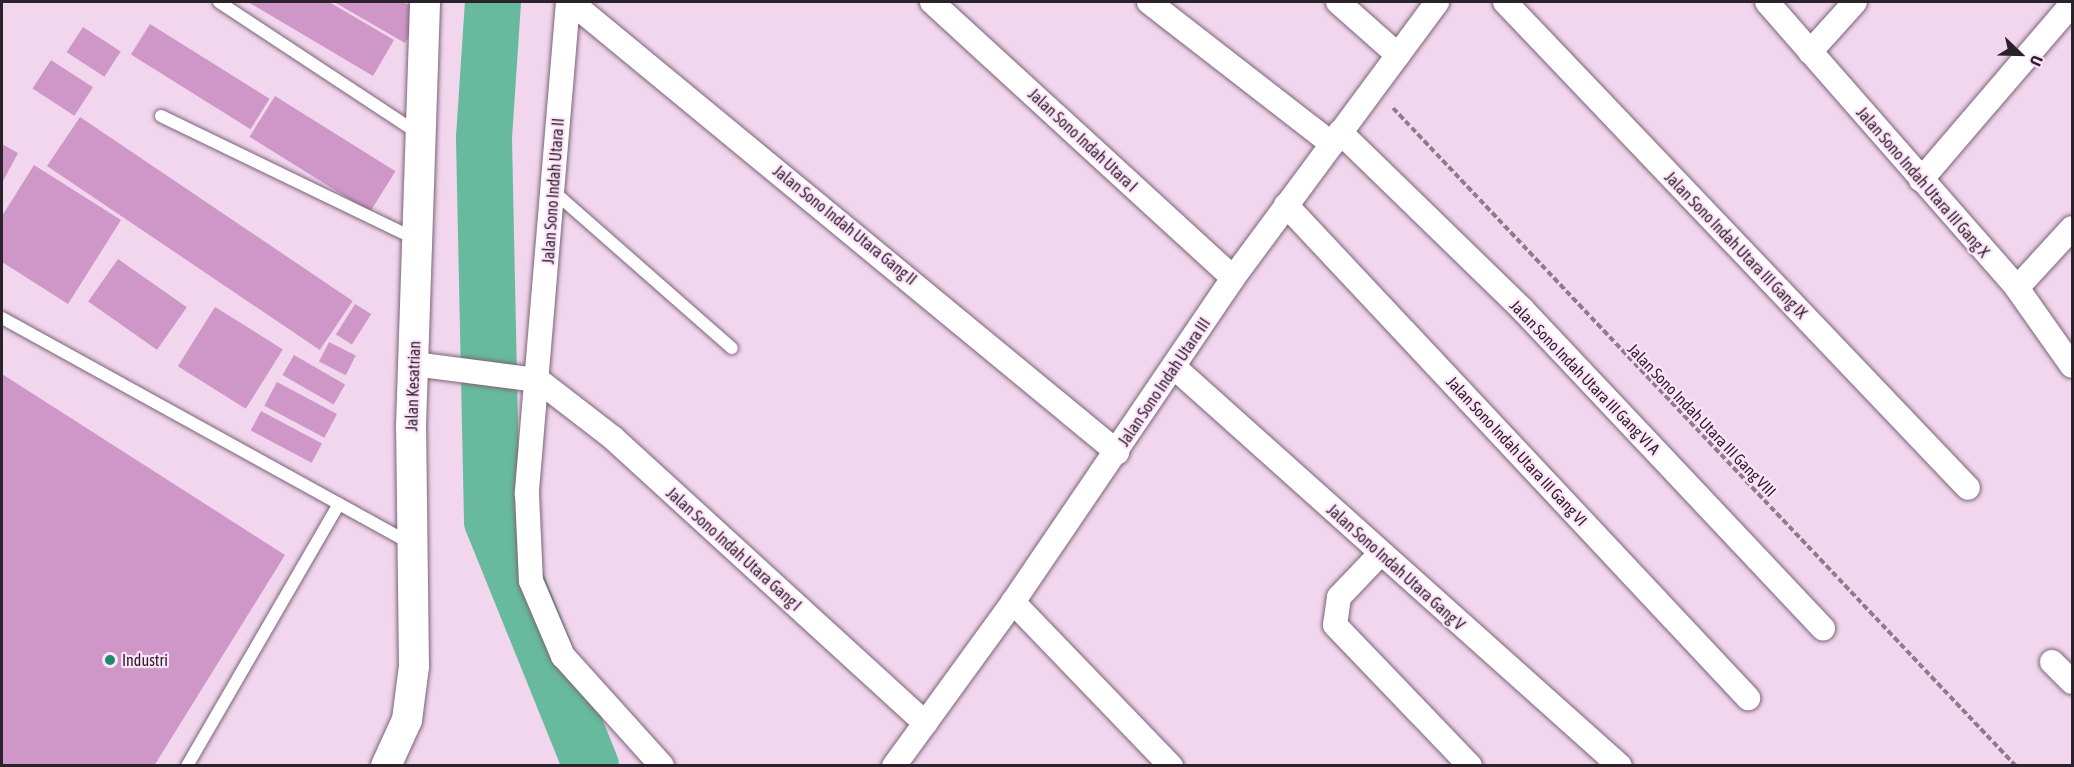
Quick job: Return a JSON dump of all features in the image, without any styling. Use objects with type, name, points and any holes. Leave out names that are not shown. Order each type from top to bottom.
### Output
[{"type":"street","name":"Jalan Kesatrian","points":[[386,765],[412,693],[412,544],[427,366],[418,241],[419,134],[425,2]]},
{"type":"street","name":"Jalan Sono Indah Utara II","points":[[570,2],[553,191],[532,379],[527,494],[537,601],[563,656],[662,765]]},
{"type":"street","name":"Jalan Sono Indah Utara Gang II","points":[[570,2],[1117,452]]},
{"type":"street","name":"Jalan Sono Indah Utara I","points":[[932,2],[1233,278]]},
{"type":"street","name":"Jalan Sono Indah Utara III Gang VI A","points":[[1149,2],[1336,138],[1522,309],[1823,628]]},
{"type":"street","points":[[1338,2],[1398,55]]},
{"type":"street","name":"Jalan Sono Indah Utara III","points":[[894,765],[1013,602],[1233,278],[1437,2]]},
{"type":"street","name":"Jalan Sono Indah Utara III Gang IX","points":[[1505,2],[1968,488]]},
{"type":"street","name":"Jalan Sono Indah Utara III Gang X","points":[[1767,2],[2017,288],[2073,366]]},
{"type":"street","points":[[1810,52],[1856,2]]},
{"type":"street","points":[[1921,180],[2073,4]]},
{"type":"street","name":"Jalan Sono Indah Utara III Gang VI","points":[[1287,205],[1748,698]]},
{"type":"street","points":[[2017,288],[2073,228]]},
{"type":"street","points":[[427,366],[532,379]]},
{"type":"street","name":"Jalan Sono Indah Utara Gang V","points":[[1173,367],[1380,554],[1620,765]]},
{"type":"street","name":"Jalan Sono Indah Utara Gang I","points":[[532,379],[613,438],[925,723]]},
{"type":"street","points":[[1380,554],[1339,597],[1335,625],[1470,765]]},
{"type":"street","points":[[1013,602],[1171,765]]},
{"type":"street","points":[[2052,662],[2073,682]]},
{"type":"lane","points":[[219,2],[419,134]]},
{"type":"lane","points":[[161,116],[418,241]]},
{"type":"lane","points":[[553,191],[732,348]]},
{"type":"lane","points":[[2,318],[412,544]]},
{"type":"lane","points":[[187,765],[339,504]]},
{"type":"path","name":"Jalan Sono Indah Utara III Gang VIII","points":[[1374,87],[2016,765]]},
{"type":"building","points":[[248,2],[329,2],[394,40],[373,76]]},
{"type":"building","points":[[334,2],[403,2],[423,13],[405,43]]},
{"type":"building","points":[[150,24],[270,99],[250,129],[131,55]]},
{"type":"building","points":[[83,27],[121,52],[104,77],[67,52]]},
{"type":"building","points":[[51,60],[93,87],[74,116],[32,89]]},
{"type":"building","points":[[275,96],[395,171],[370,212],[250,137]]},
{"type":"building","points":[[80,117],[353,301],[320,350],[47,166]]},
{"type":"building","points":[[2,144],[18,153],[2,183]]},
{"type":"building","points":[[34,165],[121,220],[68,304],[2,262],[2,216]]},
{"type":"building","points":[[118,259],[187,307],[157,350],[88,302]]},
{"type":"building","points":[[355,304],[371,314],[352,345],[336,335]]},
{"type":"building","points":[[215,307],[283,349],[246,409],[178,366]]},
{"type":"building","points":[[329,342],[356,356],[346,375],[319,362]]},
{"type":"building","points":[[294,355],[345,384],[334,404],[282,375]]},
{"type":"building","name":"Industri","points":[[2,374],[285,555],[154,766],[2,766]]},
{"type":"building","points":[[277,382],[337,414],[324,438],[264,406]]},
{"type":"building","points":[[261,411],[322,443],[312,463],[251,430]]},
{"type":"waterway","points":[[493,2],[484,139],[492,521],[591,766]]},
{"type":"place","name":"Industri","points":[[110,660]]}]
